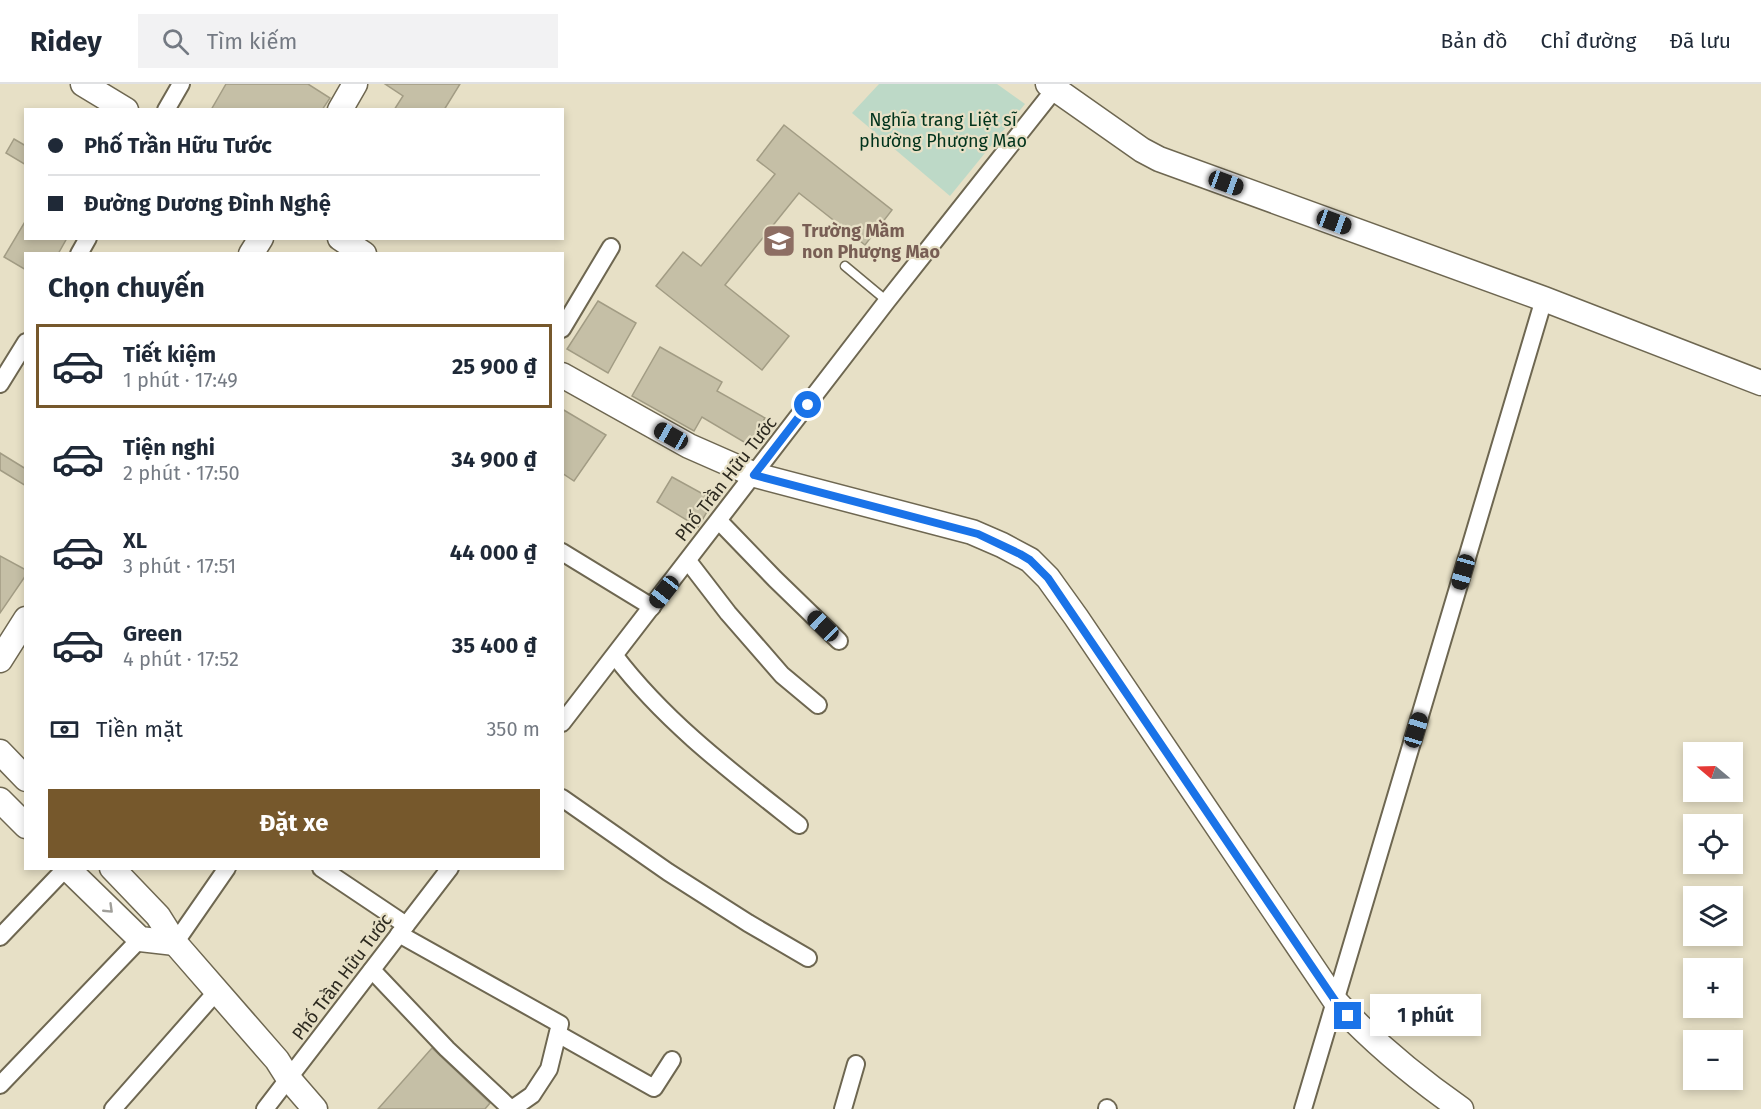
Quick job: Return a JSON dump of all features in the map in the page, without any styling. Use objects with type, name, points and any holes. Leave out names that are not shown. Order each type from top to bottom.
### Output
[{"type":"main road","points":[[83,84],[123,108]]},
{"type":"main road","points":[[341,108],[356,84]]},
{"type":"main road","points":[[1051,87],[1142,150],[1160,159],[1544,299],[1761,383]]},
{"type":"main road","points":[[343,240],[361,252]]},
{"type":"main road","points":[[564,376],[689,446],[754,475],[978,534],[1030,560],[1048,578],[1076,617],[1336,1002],[1395,1060],[1424,1084],[1461,1109]]},
{"type":"main road","points":[[0,660],[24,622]]},
{"type":"main road","points":[[0,752],[24,777]]},
{"type":"main road","points":[[0,800],[24,824]]},
{"type":"main road","points":[[68,870],[140,939],[175,943]]},
{"type":"main road","points":[[114,870],[158,916],[175,943],[277,1060],[289,1079],[315,1109]]},
{"type":"street","points":[[167,108],[181,84]]},
{"type":"street","name":"Phố Trần Hữu Tước","points":[[566,713],[615,656],[1051,87]]},
{"type":"street","points":[[564,326],[611,247]]},
{"type":"street","points":[[1303,1109],[1544,299]]},
{"type":"street","points":[[0,384],[24,345]]},
{"type":"street","points":[[719,521],[839,642]]},
{"type":"street","points":[[564,553],[652,607]]},
{"type":"street","points":[[688,561],[728,613],[782,675],[818,705]]},
{"type":"street","points":[[615,656],[634,682],[671,720],[719,763],[799,825]]},
{"type":"street","points":[[564,799],[668,872],[808,958]]},
{"type":"street","points":[[0,937],[64,870]]},
{"type":"street","points":[[175,943],[226,870]]},
{"type":"street","points":[[324,870],[402,929],[560,1024],[549,1069],[532,1095],[512,1109],[447,1049],[372,970]]},
{"type":"street","name":"Phố Trần Hữu Tước","points":[[265,1109],[448,870]]},
{"type":"street","points":[[0,1085],[140,939]]},
{"type":"street","points":[[113,1109],[217,991]]},
{"type":"street","points":[[558,1034],[654,1088],[672,1060]]},
{"type":"street","points":[[843,1109],[855,1064]]},
{"type":"lane","points":[[845,266],[887,301]]},
{"type":"green space","name":"Nghĩa trang Liệt sĩ phường Phượng Mao","points":[[879,84],[997,84],[1025,104],[950,196],[852,113]]},
{"type":"building","points":[[226,84],[308,84],[330,98],[323,108],[212,108]]},
{"type":"building","points":[[385,84],[460,84],[445,108],[395,108],[403,96]]},
{"type":"building","points":[[784,125],[892,210],[865,245],[799,193],[725,285],[789,336],[762,370],[656,286],[683,252],[701,266],[775,174],[757,160]]},
{"type":"building","points":[[14,139],[24,145],[24,164],[6,153]]},
{"type":"building","points":[[24,223],[24,240],[66,240],[59,252],[24,252],[24,269],[4,257]]},
{"type":"building","points":[[598,301],[636,323],[608,373],[567,349]]},
{"type":"building","points":[[660,347],[722,382],[717,391],[765,418],[749,445],[702,417],[694,431],[632,396]]},
{"type":"building","points":[[564,410],[606,435],[574,481],[564,474]]},
{"type":"building","points":[[0,453],[24,468],[24,485],[0,470]]},
{"type":"building","points":[[672,477],[714,500],[698,527],[657,502]]},
{"type":"building","points":[[0,556],[24,569],[24,578],[0,613]]},
{"type":"building","points":[[432,1048],[490,1103],[485,1109],[378,1109]]},
{"type":"place","name":"Trường Mầm non Phượng Mao","points":[[779,241]]},
{"type":"route","points":[[808,405],[754,475],[978,534],[1030,560],[1048,578],[1076,617],[1336,1002],[1348,1016]]}]
